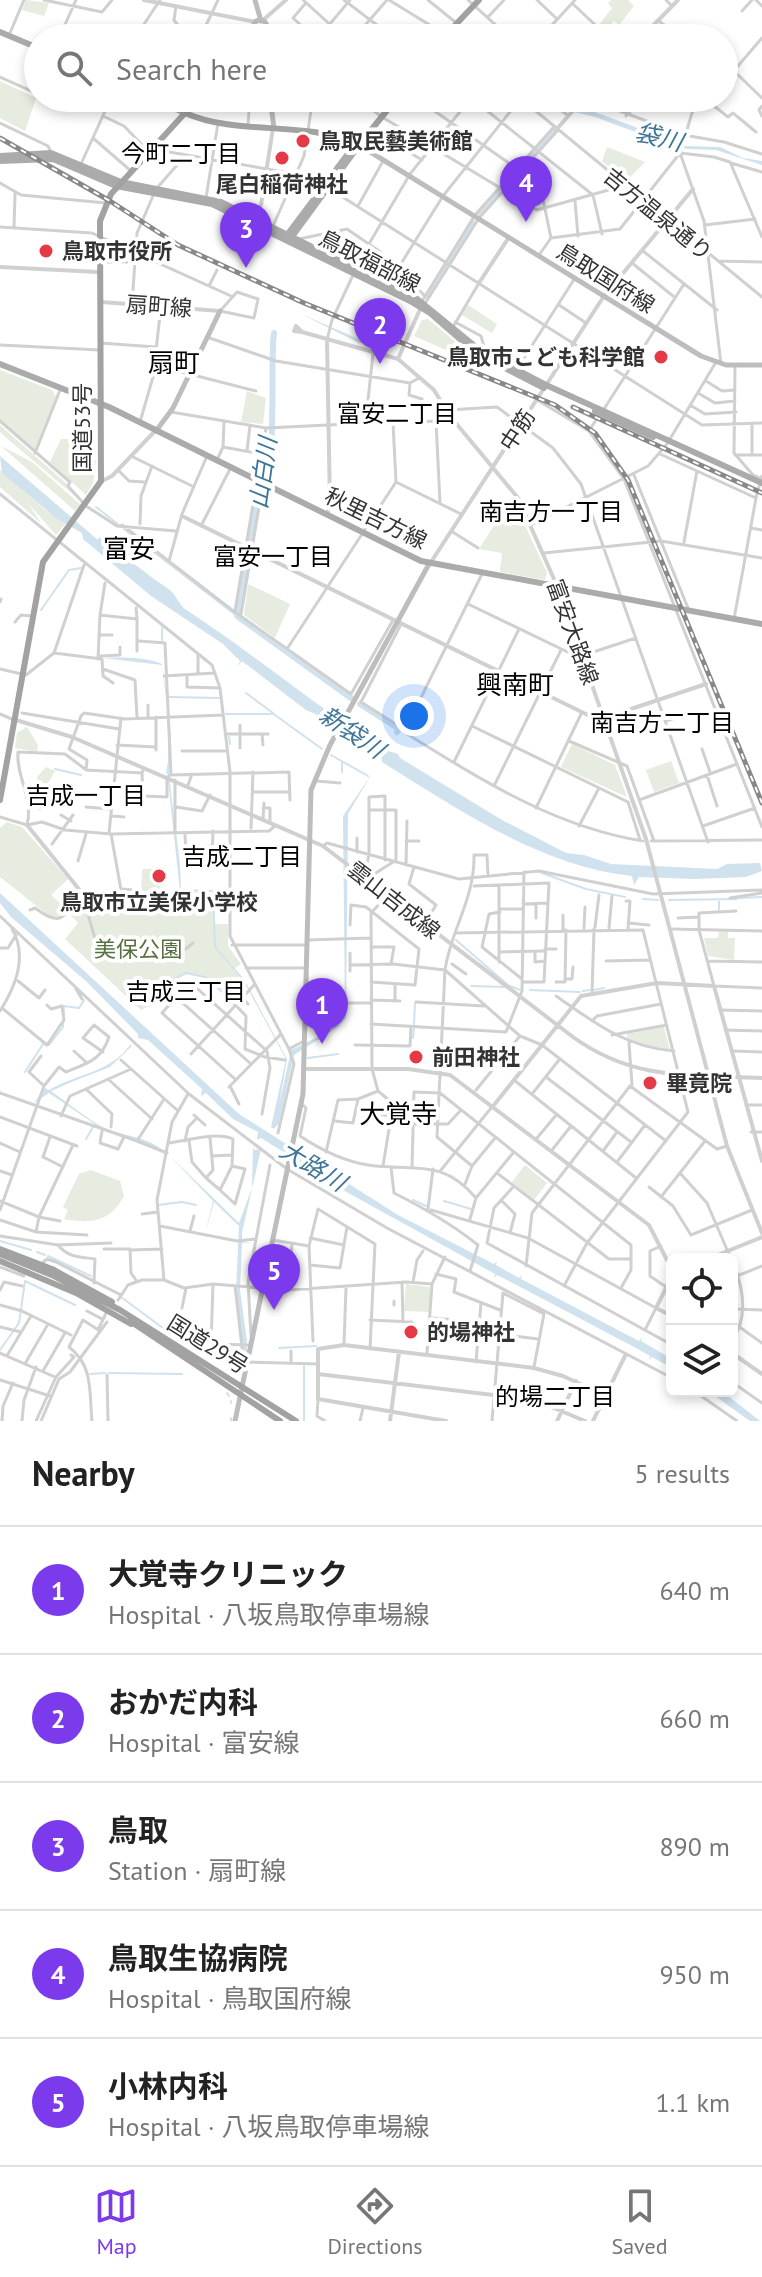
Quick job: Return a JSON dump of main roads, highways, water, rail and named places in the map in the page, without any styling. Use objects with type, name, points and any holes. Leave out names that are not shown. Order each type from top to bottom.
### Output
[{"type":"highway","points":[[457,24],[473,3]]},
{"type":"highway","points":[[185,113],[219,122],[341,136],[359,145],[386,112]]},
{"type":"highway","name":"国道53号","points":[[0,800],[43,562],[101,481],[98,236],[106,203],[119,184],[185,113]]},
{"type":"highway","points":[[0,1252],[44,1260],[140,1323]]},
{"type":"highway","name":"国道29号","points":[[0,1252],[4,1264],[100,1300],[296,1421]]},
{"type":"highway","points":[[4,1264],[107,1310],[165,1345]]},
{"type":"highway","name":"国道29号","points":[[100,1300],[280,1421]]},
{"type":"main road","points":[[255,0],[260,24]]},
{"type":"main road","points":[[0,32],[24,42]]},
{"type":"main road","points":[[272,112],[274,128]]},
{"type":"main road","points":[[291,237],[359,145]]},
{"type":"main road","name":"鳥取国府線","points":[[359,145],[654,327],[718,363],[762,365]]},
{"type":"main road","points":[[0,159],[51,153],[119,184]]},
{"type":"main road","points":[[0,159],[51,159],[80,167]]},
{"type":"main road","points":[[132,171],[137,186]]},
{"type":"main road","name":"鳥取福部線","points":[[119,184],[154,191]]},
{"type":"main road","name":"鳥取福部線","points":[[119,184],[206,200],[291,237],[423,302],[477,354],[760,485]]},
{"type":"main road","name":"鳥取福部線","points":[[252,219],[273,226],[291,237]]},
{"type":"main road","name":"鳥取福部線","points":[[355,269],[423,302],[454,324],[486,354],[545,387]]},
{"type":"main road","points":[[155,431],[171,412],[218,313]]},
{"type":"main road","name":"秋里吉方線","points":[[0,364],[101,403],[429,564],[762,624]]},
{"type":"main road","points":[[235,1421],[238,1395],[302,1104],[308,838],[313,781],[429,564]]},
{"type":"water","name":"袋川","points":[[574,112],[595,112],[686,146],[720,147],[743,158],[762,161],[762,165],[716,150],[687,149]]},
{"type":"water","points":[[301,314],[368,343],[359,343]]},
{"type":"water","name":"新袋川","points":[[0,456],[98,540],[99,537],[170,590],[185,609],[347,725],[351,724],[366,734],[373,746],[398,754],[502,820],[566,853],[611,864],[717,869],[727,864],[760,863],[762,871],[746,877],[639,877],[634,885],[632,876],[565,861],[471,817],[382,762],[381,753],[355,744],[338,724],[306,710],[242,661],[237,667],[240,661],[223,644],[151,596],[83,539],[82,533],[56,518],[2,473]]},
{"type":"water","points":[[103,658],[141,659],[162,665]]},
{"type":"water","points":[[168,709],[170,778],[181,889],[214,890],[216,947],[244,979],[287,1059],[279,1105],[291,1050],[322,1035],[345,1017],[343,816],[371,775],[348,814],[346,1018],[338,1027],[294,1055],[279,1123],[274,1129],[271,1127],[286,1059],[243,980],[214,947],[212,892],[180,891],[168,780]]},
{"type":"water","name":"大路川","points":[[0,893],[239,1114],[398,1215],[494,1264],[497,1261],[496,1265],[519,1278],[522,1275],[521,1279],[639,1341],[642,1337],[641,1341],[666,1356],[666,1365],[652,1357],[649,1360],[650,1356],[636,1348],[507,1280],[497,1275],[494,1278],[495,1274],[332,1184],[329,1186],[324,1177],[261,1138],[257,1140],[258,1132],[233,1119],[206,1093],[201,1096],[202,1089],[148,1040],[138,1038],[138,1034],[87,982],[11,917],[0,903]]},
{"type":"water","points":[[130,1045],[110,1067],[51,1091],[97,1124],[161,1149],[96,1125],[49,1093],[34,1103],[45,1088],[49,1090],[113,1062]]},
{"type":"water","points":[[253,1146],[254,1150],[261,1149],[242,1233],[242,1242],[252,1242],[242,1243],[240,1290],[247,1342],[243,1343],[236,1291],[239,1226],[214,1202],[205,1234],[213,1201],[169,1155],[239,1223],[252,1188]]},
{"type":"water","points":[[716,1397],[730,1397],[760,1421],[750,1421]]},
{"type":"waterway","name":"山白川","points":[[480,213],[553,133]]},
{"type":"waterway","name":"山白川","points":[[428,296],[473,223]]},
{"type":"waterway","name":"山白川","points":[[274,333],[269,466],[257,496],[237,616],[351,698]]},
{"type":"waterway","points":[[96,507],[119,525]]},
{"type":"waterway","points":[[124,529],[237,616]]},
{"type":"waterway","points":[[41,610],[69,570],[81,568]]},
{"type":"waterway","points":[[162,628],[162,641]]},
{"type":"waterway","points":[[246,693],[273,713]]},
{"type":"waterway","points":[[169,697],[219,698]]},
{"type":"waterway","name":"山白川","points":[[360,704],[399,729],[397,732]]},
{"type":"waterway","points":[[226,714],[274,714]]},
{"type":"waterway","points":[[275,715],[322,749]]},
{"type":"waterway","points":[[229,737],[230,744]]},
{"type":"waterway","points":[[331,755],[368,776]]},
{"type":"waterway","points":[[167,773],[169,762]]},
{"type":"waterway","points":[[342,762],[342,772]]},
{"type":"waterway","points":[[55,769],[81,775]]},
{"type":"waterway","points":[[542,873],[586,889],[625,897]]},
{"type":"waterway","points":[[739,898],[762,897]]},
{"type":"waterway","points":[[643,899],[658,900]]},
{"type":"waterway","points":[[669,900],[737,899]]},
{"type":"waterway","points":[[719,900],[719,910]]},
{"type":"waterway","points":[[456,940],[508,985]]},
{"type":"waterway","points":[[153,990],[186,973],[205,977],[221,991]]},
{"type":"waterway","points":[[471,986],[504,987]]},
{"type":"waterway","points":[[510,986],[520,990]]},
{"type":"waterway","points":[[594,990],[604,988]]},
{"type":"waterway","points":[[530,990],[580,992]]},
{"type":"waterway","points":[[583,991],[590,990]]},
{"type":"waterway","points":[[25,1072],[43,1044],[49,1045],[63,1027],[64,1006],[79,1008],[84,1000]]},
{"type":"waterway","points":[[414,1025],[415,1003]]},
{"type":"waterway","points":[[413,1038],[414,1029]]},
{"type":"waterway","points":[[308,1058],[338,1054]]},
{"type":"waterway","points":[[86,1139],[93,1127]]},
{"type":"waterway","points":[[413,1200],[426,1206]]},
{"type":"waterway","points":[[444,1201],[471,1209]]},
{"type":"waterway","points":[[158,1205],[182,1202],[196,1205]]},
{"type":"waterway","points":[[0,1241],[31,1250]]},
{"type":"waterway","points":[[37,1252],[45,1255]]},
{"type":"waterway","points":[[48,1256],[91,1276]]},
{"type":"waterway","points":[[0,1350],[19,1323],[25,1281],[75,1305]]},
{"type":"waterway","points":[[121,1297],[179,1340]]},
{"type":"waterway","name":"山白川","points":[[243,1335],[244,1351]]},
{"type":"waterway","points":[[279,1348],[316,1346]]},
{"type":"waterway","points":[[304,1366],[304,1421]]},
{"type":"waterway","points":[[90,1374],[105,1373]]},
{"type":"waterway","points":[[109,1373],[182,1374]]},
{"type":"railway","points":[[0,138],[110,201],[178,245],[304,303],[555,405],[595,433],[628,480],[762,803]]},
{"type":"railway","points":[[573,407],[762,493]]},
{"type":"place","name":"鳥取民藝美術館","points":[[303,141]]},
{"type":"place","name":"尾白稲荷神社","points":[[282,158]]},
{"type":"place","name":"鳥取生協病院","points":[[526,222]]},
{"type":"place","name":"鳥取市役所","points":[[46,251]]},
{"type":"place","name":"鳥取","points":[[246,268]]},
{"type":"place","name":"鳥取市こども科学館","points":[[661,357]]},
{"type":"place","name":"おかだ内科","points":[[380,364]]},
{"type":"place","name":"鳥取市立美保小学校","points":[[159,876]]},
{"type":"place","name":"大覚寺クリニック","points":[[322,1044]]},
{"type":"place","name":"前田神社","points":[[416,1057]]},
{"type":"place","name":"畢竟院","points":[[650,1083]]},
{"type":"place","name":"小林内科","points":[[274,1310]]},
{"type":"place","name":"的場神社","points":[[411,1332]]},
{"type":"district","name":"今町二丁目","points":[[181,153]]},
{"type":"district","name":"扇町","points":[[174,362]]},
{"type":"district","name":"富安二丁目","points":[[397,413]]},
{"type":"district","name":"南吉方一丁目","points":[[551,511]]},
{"type":"district","name":"富安","points":[[129,548]]},
{"type":"district","name":"富安一丁目","points":[[273,556]]},
{"type":"district","name":"興南町","points":[[515,684]]},
{"type":"district","name":"南吉方二丁目","points":[[662,722]]},
{"type":"district","name":"吉成一丁目","points":[[86,795]]},
{"type":"district","name":"吉成二丁目","points":[[242,856]]},
{"type":"district","name":"吉成三丁目","points":[[186,991]]},
{"type":"district","name":"大覚寺","points":[[398,1113]]},
{"type":"district","name":"的場二丁目","points":[[555,1396]]},
{"type":"park label","name":"美保公園","points":[[138,949]]}]
